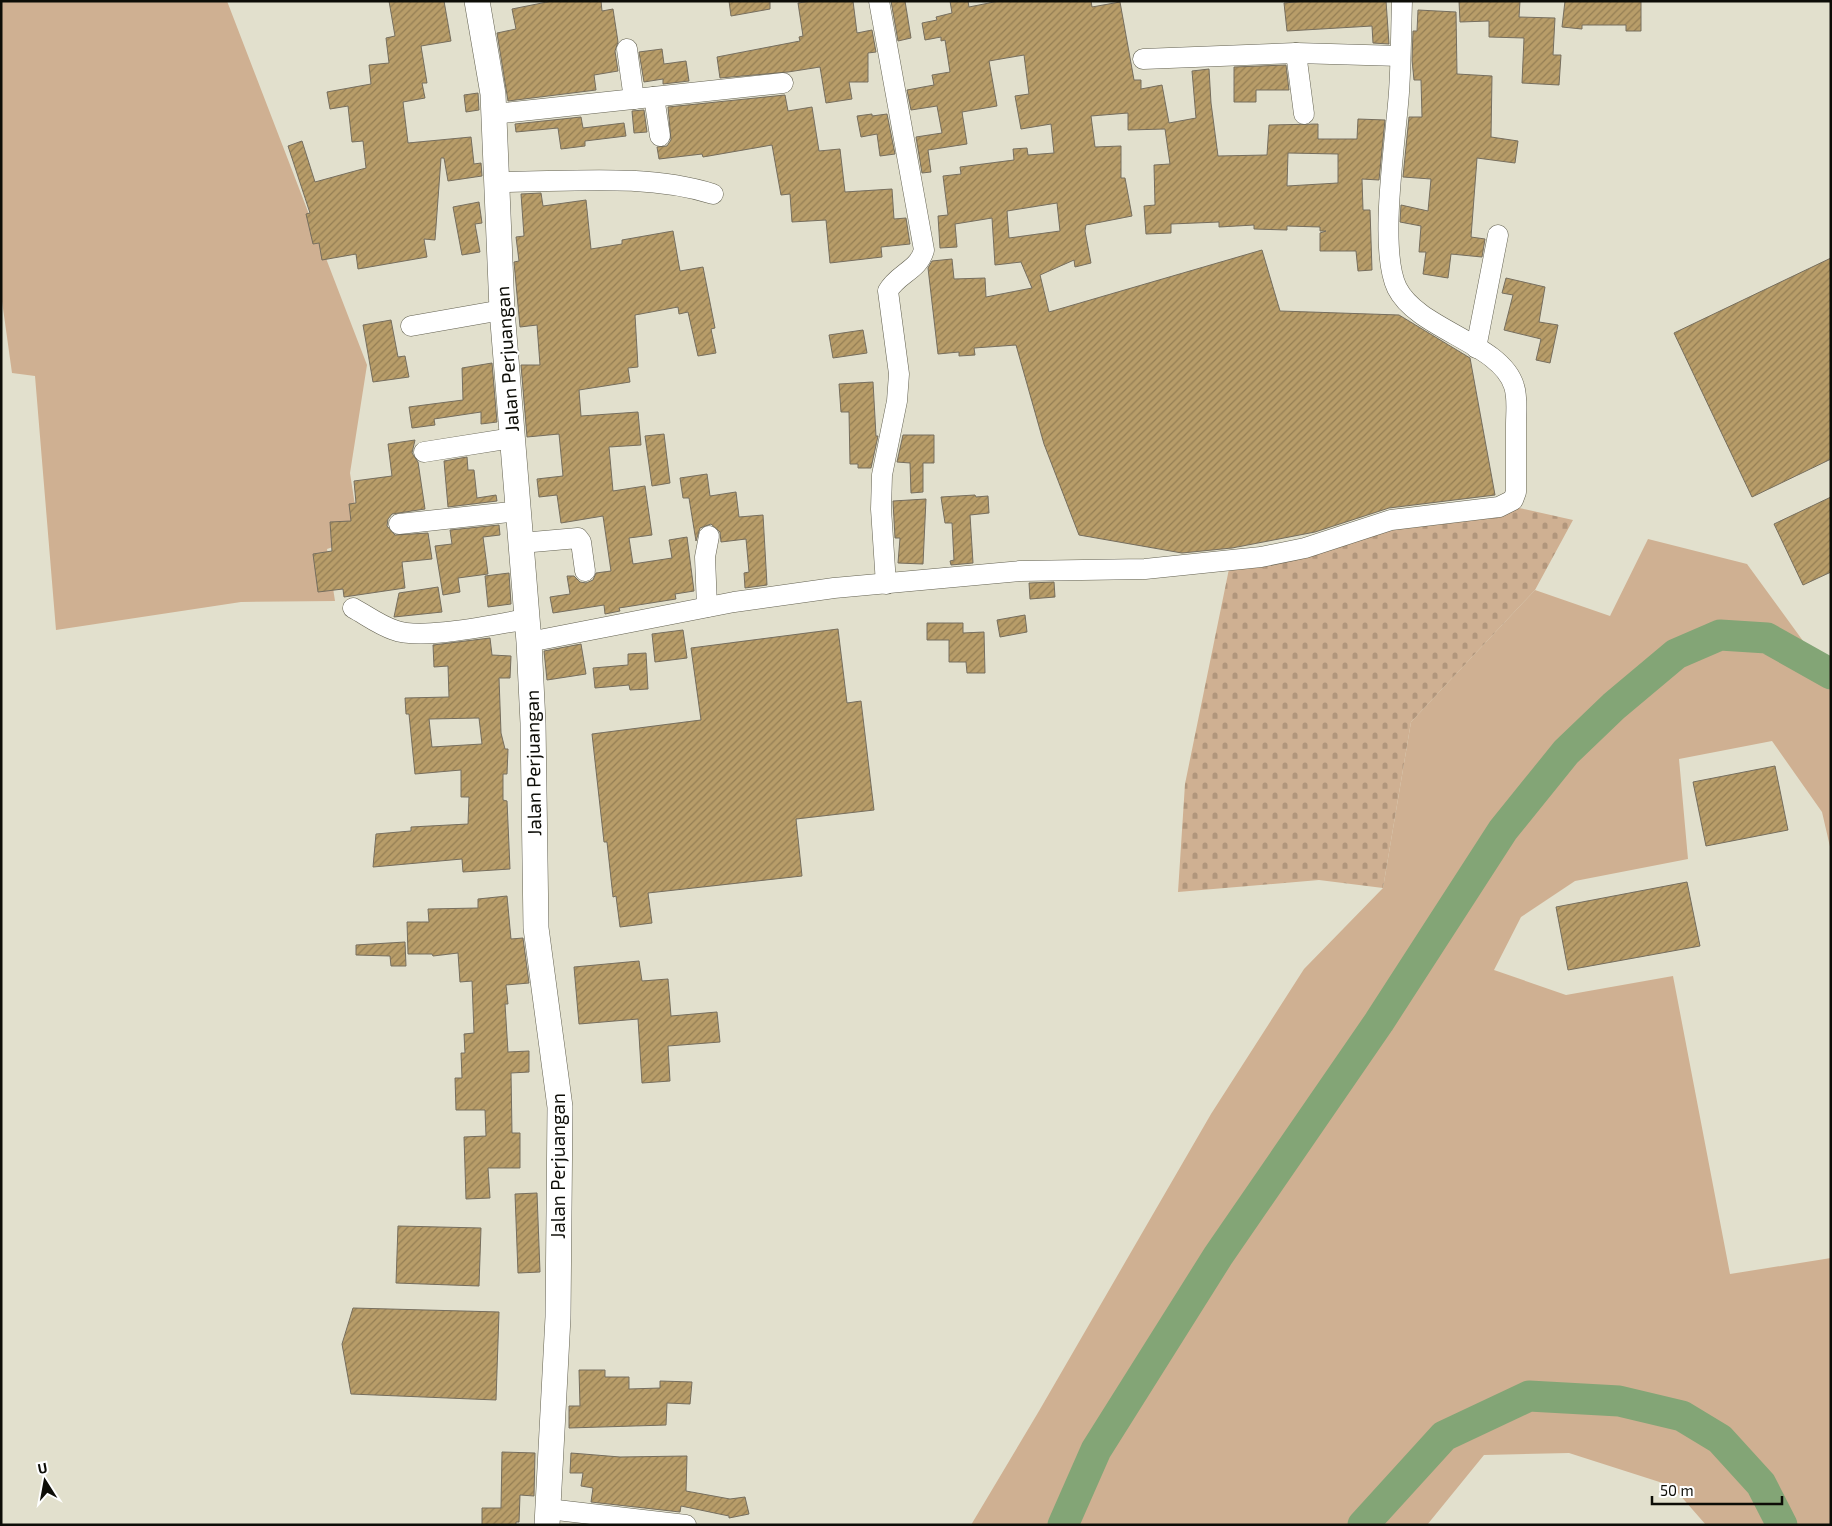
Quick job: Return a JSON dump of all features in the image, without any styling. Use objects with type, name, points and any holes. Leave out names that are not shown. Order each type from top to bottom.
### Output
[{"type":"street","name":"Jalan Perjuangan","points":[[477,1],[491,75],[498,182],[502,310],[529,631],[533,733],[536,928],[560,1107],[558,1317],[548,1517]]},
{"type":"street","points":[[879,1],[906,137],[924,250],[919,263],[891,286],[888,292],[899,374],[897,402],[882,475],[881,509],[886,584]]},
{"type":"street","points":[[353,608],[394,630],[408,634],[529,631],[707,607],[787,594],[886,584],[1020,571],[1145,569],[1261,558],[1305,548],[1391,520],[1508,504],[1514,500],[1516,492],[1514,386],[1503,368],[1476,348],[1414,309],[1398,289],[1393,275],[1389,217],[1402,1]]},
{"type":"street","points":[[627,50],[634,99]]},
{"type":"street","points":[[1143,59],[1296,53],[1400,56]]},
{"type":"street","points":[[1296,53],[1304,114]]},
{"type":"street","points":[[494,114],[783,83]]},
{"type":"street","points":[[654,97],[660,136]]},
{"type":"street","points":[[498,182],[648,182],[684,185],[713,194]]},
{"type":"street","points":[[1476,348],[1498,235]]},
{"type":"street","points":[[411,326],[502,310]]},
{"type":"street","points":[[424,452],[512,438]]},
{"type":"street","points":[[399,524],[519,511]]},
{"type":"street","points":[[707,607],[705,557],[709,536]]},
{"type":"street","points":[[521,543],[578,538],[581,542],[585,571]]},
{"type":"street","points":[[548,1517],[686,1525]]},
{"type":"green space","points":[[1,1],[227,1],[367,365],[350,473],[360,538],[327,549],[335,601],[241,602],[56,630],[35,376],[12,373],[1,294]]},
{"type":"green space","points":[[1483,500],[1573,520],[1535,590],[1411,722],[1383,888],[1319,880],[1178,892],[1185,784],[1230,564]]},
{"type":"green space","points":[[1648,539],[1747,564],[1822,667],[1831,675],[1831,851],[1822,812],[1772,741],[1679,759],[1688,859],[1575,881],[1521,917],[1494,970],[1566,995],[1673,976],[1730,1274],[1831,1258],[1831,1525],[1706,1525],[1672,1486],[1569,1453],[1484,1455],[1427,1525],[1365,1525],[1426,1455],[1363,1525],[971,1525],[1211,1114],[1304,969],[1383,888],[1411,722],[1535,590],[1610,616]],"holes":[[[1392,1002],[1347,1073],[1243,1222]]]},
{"type":"building","points":[[389,1],[444,1],[451,41],[421,46],[427,83],[422,83],[425,98],[403,102],[408,143],[471,137],[474,164],[481,163],[482,176],[448,181],[444,158],[441,158],[435,240],[424,239],[427,257],[358,269],[356,254],[322,260],[319,243],[313,244],[306,214],[310,213],[288,146],[302,141],[315,182],[366,168],[363,141],[352,142],[348,106],[330,109],[327,92],[371,84],[369,65],[389,63],[386,38],[395,36]]},
{"type":"building","points":[[552,1],[601,1],[602,11],[613,9],[618,42],[615,51],[618,71],[594,75],[596,90],[508,101],[497,33],[516,29],[512,9]]},
{"type":"building","points":[[729,1],[770,1],[770,9],[731,16]]},
{"type":"building","points":[[811,1],[853,1],[857,33],[872,30],[876,52],[868,53],[868,82],[849,82],[852,99],[826,103],[820,67],[720,78],[717,57],[800,41],[799,37],[803,36],[798,3]]},
{"type":"building","points":[[891,1],[905,1],[911,38],[898,41]]},
{"type":"building","points":[[950,1],[968,1],[969,7],[999,1],[1091,1],[1092,7],[1120,2],[1134,80],[1141,80],[1141,89],[1162,85],[1169,123],[1196,118],[1192,71],[1209,69],[1211,103],[1218,156],[1267,155],[1269,125],[1318,124],[1318,139],[1357,139],[1358,119],[1385,120],[1379,180],[1362,179],[1363,210],[1370,210],[1372,270],[1358,271],[1356,251],[1320,251],[1320,233],[1326,231],[1320,231],[1320,227],[1287,226],[1287,230],[1254,229],[1254,225],[1219,227],[1219,222],[1171,224],[1171,233],[1146,234],[1144,206],[1155,205],[1154,165],[1170,164],[1165,129],[1128,130],[1128,113],[1091,116],[1095,147],[1121,146],[1121,178],[1125,178],[1132,216],[1086,225],[1085,231],[1091,263],[1075,267],[1074,260],[1040,275],[1049,312],[1262,250],[1280,311],[1399,315],[1470,358],[1495,495],[1389,508],[1315,532],[1232,548],[1182,553],[1079,535],[1044,444],[1016,345],[974,348],[975,355],[959,356],[959,352],[938,354],[928,268],[932,261],[952,259],[954,279],[985,278],[986,297],[1032,288],[1021,262],[995,265],[992,218],[955,224],[957,247],[940,248],[938,216],[948,215],[943,176],[961,174],[960,167],[1014,160],[1013,149],[1027,148],[1028,155],[1054,153],[1051,124],[1021,129],[1015,96],[1029,94],[1024,55],[989,61],[997,106],[962,112],[967,144],[928,150],[931,172],[922,173],[916,137],[942,133],[937,106],[911,110],[907,90],[934,85],[932,75],[950,72],[945,40],[941,41],[941,37],[925,40],[922,23],[937,20],[936,17],[952,13]],"holes":[[[1288,153],[1338,154],[1338,183],[1287,186]],[[1057,203],[1060,231],[1009,238],[1007,211]]]},
{"type":"building","points":[[1306,1],[1386,1],[1389,44],[1373,43],[1372,26],[1287,31],[1284,3]]},
{"type":"building","points":[[1459,1],[1520,1],[1519,17],[1555,18],[1553,55],[1561,55],[1559,85],[1522,83],[1524,38],[1489,37],[1489,21],[1460,22]]},
{"type":"building","points":[[1565,1],[1641,1],[1641,31],[1626,31],[1626,25],[1582,25],[1582,29],[1562,27]]},
{"type":"building","points":[[1418,10],[1456,12],[1457,74],[1492,76],[1491,137],[1518,141],[1515,163],[1477,158],[1471,237],[1485,239],[1482,257],[1451,254],[1448,278],[1423,274],[1426,252],[1419,252],[1421,226],[1400,222],[1401,205],[1428,211],[1431,179],[1403,177],[1409,117],[1422,117],[1421,80],[1414,80],[1412,60],[1413,31],[1417,31]]},
{"type":"building","points":[[662,49],[664,64],[686,61],[689,81],[663,84],[663,79],[644,82],[639,52]]},
{"type":"building","points":[[1286,65],[1289,90],[1256,90],[1256,102],[1234,102],[1234,67]]},
{"type":"building","points":[[478,93],[479,110],[466,112],[464,95]]},
{"type":"building","points":[[785,95],[788,111],[812,107],[819,151],[840,149],[845,192],[892,189],[894,219],[906,218],[910,244],[881,247],[882,257],[830,263],[826,220],[792,222],[790,194],[781,195],[772,145],[703,157],[702,154],[659,159],[657,147],[667,146],[671,140],[668,107]]},
{"type":"building","points":[[644,110],[647,132],[634,133],[632,111]]},
{"type":"building","points":[[872,114],[872,116],[887,114],[895,154],[880,156],[877,134],[861,137],[857,116]]},
{"type":"building","points":[[581,117],[583,128],[624,123],[626,136],[585,141],[585,146],[561,149],[558,128],[516,132],[515,124]]},
{"type":"building","points":[[541,193],[543,206],[586,200],[591,249],[622,244],[622,240],[673,231],[680,271],[703,267],[715,328],[711,329],[716,353],[698,356],[688,312],[679,314],[678,307],[635,315],[638,367],[628,368],[630,382],[579,390],[581,416],[638,412],[641,445],[609,447],[613,491],[645,486],[652,535],[629,538],[633,564],[672,558],[669,540],[687,537],[694,591],[675,594],[676,599],[619,608],[620,611],[605,614],[604,605],[553,613],[550,597],[570,594],[567,576],[574,576],[580,582],[586,583],[593,580],[596,573],[611,571],[603,516],[561,523],[557,495],[539,497],[537,479],[563,476],[559,434],[527,437],[521,365],[540,365],[537,325],[520,327],[514,262],[519,261],[516,237],[524,236],[521,194]]},
{"type":"building","points":[[479,202],[482,223],[475,224],[480,252],[462,255],[453,207]]},
{"type":"building","points":[[1831,258],[1831,459],[1752,497],[1674,333]]},
{"type":"building","points":[[1506,278],[1545,287],[1539,322],[1558,325],[1550,363],[1536,360],[1541,339],[1504,330],[1513,295],[1502,293]]},
{"type":"building","points":[[391,320],[398,357],[405,356],[409,377],[373,382],[363,325]]},
{"type":"building","points":[[863,330],[867,353],[833,358],[829,335]]},
{"type":"building","points":[[492,363],[497,422],[481,424],[481,412],[434,419],[435,425],[412,428],[409,407],[463,400],[462,368]]},
{"type":"building","points":[[873,382],[876,436],[878,436],[871,468],[858,468],[858,464],[850,464],[849,412],[841,412],[839,384]]},
{"type":"building","points":[[664,434],[670,483],[652,486],[645,436]]},
{"type":"building","points":[[903,435],[934,435],[934,463],[923,463],[923,492],[911,493],[910,463],[897,462]]},
{"type":"building","points":[[415,440],[412,453],[418,462],[425,509],[392,514],[388,519],[387,526],[395,535],[428,533],[432,559],[402,562],[405,588],[344,597],[343,589],[318,592],[313,554],[332,551],[330,522],[351,521],[349,504],[356,503],[354,481],[392,476],[388,444]]},
{"type":"building","points":[[467,457],[468,470],[474,470],[477,498],[496,495],[497,501],[448,507],[444,461]]},
{"type":"building","points":[[707,474],[710,496],[736,492],[739,517],[763,515],[767,585],[745,588],[744,573],[749,572],[746,539],[721,542],[720,532],[711,524],[700,528],[696,541],[689,498],[683,498],[680,478]]},
{"type":"building","points":[[975,495],[976,497],[988,496],[989,513],[970,515],[973,563],[951,565],[950,561],[954,560],[952,523],[945,523],[941,497]]},
{"type":"building","points":[[1831,497],[1831,572],[1803,585],[1774,524]]},
{"type":"building","points":[[926,499],[923,564],[898,563],[900,538],[895,538],[893,501]]},
{"type":"building","points":[[499,525],[500,535],[483,537],[488,574],[458,578],[460,592],[443,595],[435,546],[452,544],[450,530]]},
{"type":"building","points":[[509,573],[511,604],[488,607],[485,576]]},
{"type":"building","points":[[1054,582],[1055,597],[1030,599],[1029,583]]},
{"type":"building","points":[[438,587],[442,612],[394,617],[399,593]]},
{"type":"building","points":[[1025,615],[1027,632],[1000,637],[997,620]]},
{"type":"building","points":[[927,623],[963,623],[963,633],[984,632],[985,673],[967,673],[966,662],[949,662],[949,640],[927,640]]},
{"type":"building","points":[[838,629],[847,703],[861,701],[874,810],[796,819],[802,876],[648,893],[652,923],[620,927],[616,896],[613,897],[607,842],[604,842],[592,734],[701,720],[691,648]]},
{"type":"building","points":[[683,630],[687,658],[655,662],[652,634]]},
{"type":"building","points":[[490,638],[492,655],[511,656],[510,678],[499,678],[501,733],[505,749],[508,749],[507,774],[503,774],[503,800],[507,801],[510,869],[463,872],[462,859],[373,867],[376,834],[411,831],[411,827],[468,824],[469,797],[461,797],[461,770],[415,774],[409,714],[406,714],[405,698],[449,697],[448,666],[434,667],[433,645]],"holes":[[[479,718],[482,744],[432,747],[429,719]]]},
{"type":"building","points":[[581,644],[586,674],[547,680],[544,651]]},
{"type":"building","points":[[646,653],[648,689],[630,690],[629,685],[595,688],[593,668],[628,665],[628,654]]},
{"type":"building","points":[[1775,766],[1788,830],[1706,846],[1693,782]]},
{"type":"building","points":[[1687,882],[1700,946],[1568,970],[1556,907]]},
{"type":"building","points":[[507,896],[511,939],[523,938],[529,983],[506,985],[508,1004],[505,1004],[508,1052],[529,1051],[529,1072],[511,1073],[512,1133],[520,1133],[520,1168],[488,1168],[490,1198],[466,1199],[464,1137],[486,1136],[485,1110],[456,1110],[455,1078],[462,1078],[461,1053],[465,1053],[464,1034],[474,1033],[472,981],[460,982],[458,953],[433,956],[432,954],[408,954],[407,922],[429,922],[428,909],[478,908],[478,899]]},
{"type":"building","points":[[405,942],[406,966],[391,966],[390,956],[356,955],[356,945]]},
{"type":"building","points":[[639,961],[642,981],[668,979],[671,1016],[717,1012],[720,1042],[668,1046],[670,1081],[642,1083],[638,1019],[579,1024],[574,967]]},
{"type":"building","points":[[537,1193],[540,1272],[518,1273],[515,1194]]},
{"type":"building","points":[[398,1226],[481,1228],[479,1286],[396,1283]]},
{"type":"building","points":[[353,1308],[499,1312],[496,1400],[351,1394],[342,1344]]},
{"type":"building","points":[[579,1370],[605,1370],[605,1377],[629,1377],[629,1389],[660,1388],[660,1381],[692,1382],[690,1404],[667,1403],[666,1425],[569,1428],[569,1406],[580,1406]]},
{"type":"building","points":[[502,1452],[535,1453],[534,1496],[520,1495],[519,1522],[516,1522],[516,1525],[482,1525],[482,1508],[501,1508]]},
{"type":"building","points":[[571,1453],[620,1457],[687,1456],[686,1491],[730,1499],[745,1497],[749,1514],[729,1518],[729,1516],[681,1506],[680,1512],[591,1502],[593,1488],[581,1486],[583,1473],[570,1473]]},
{"type":"waterway","points":[[1063,1525],[1096,1450],[1218,1256],[1379,1022],[1503,830],[1566,752],[1614,706],[1676,654],[1720,635],[1767,638],[1831,674]]},
{"type":"waterway","points":[[1363,1525],[1444,1436],[1529,1396],[1619,1401],[1682,1416],[1720,1439],[1761,1484],[1782,1525]]}]
